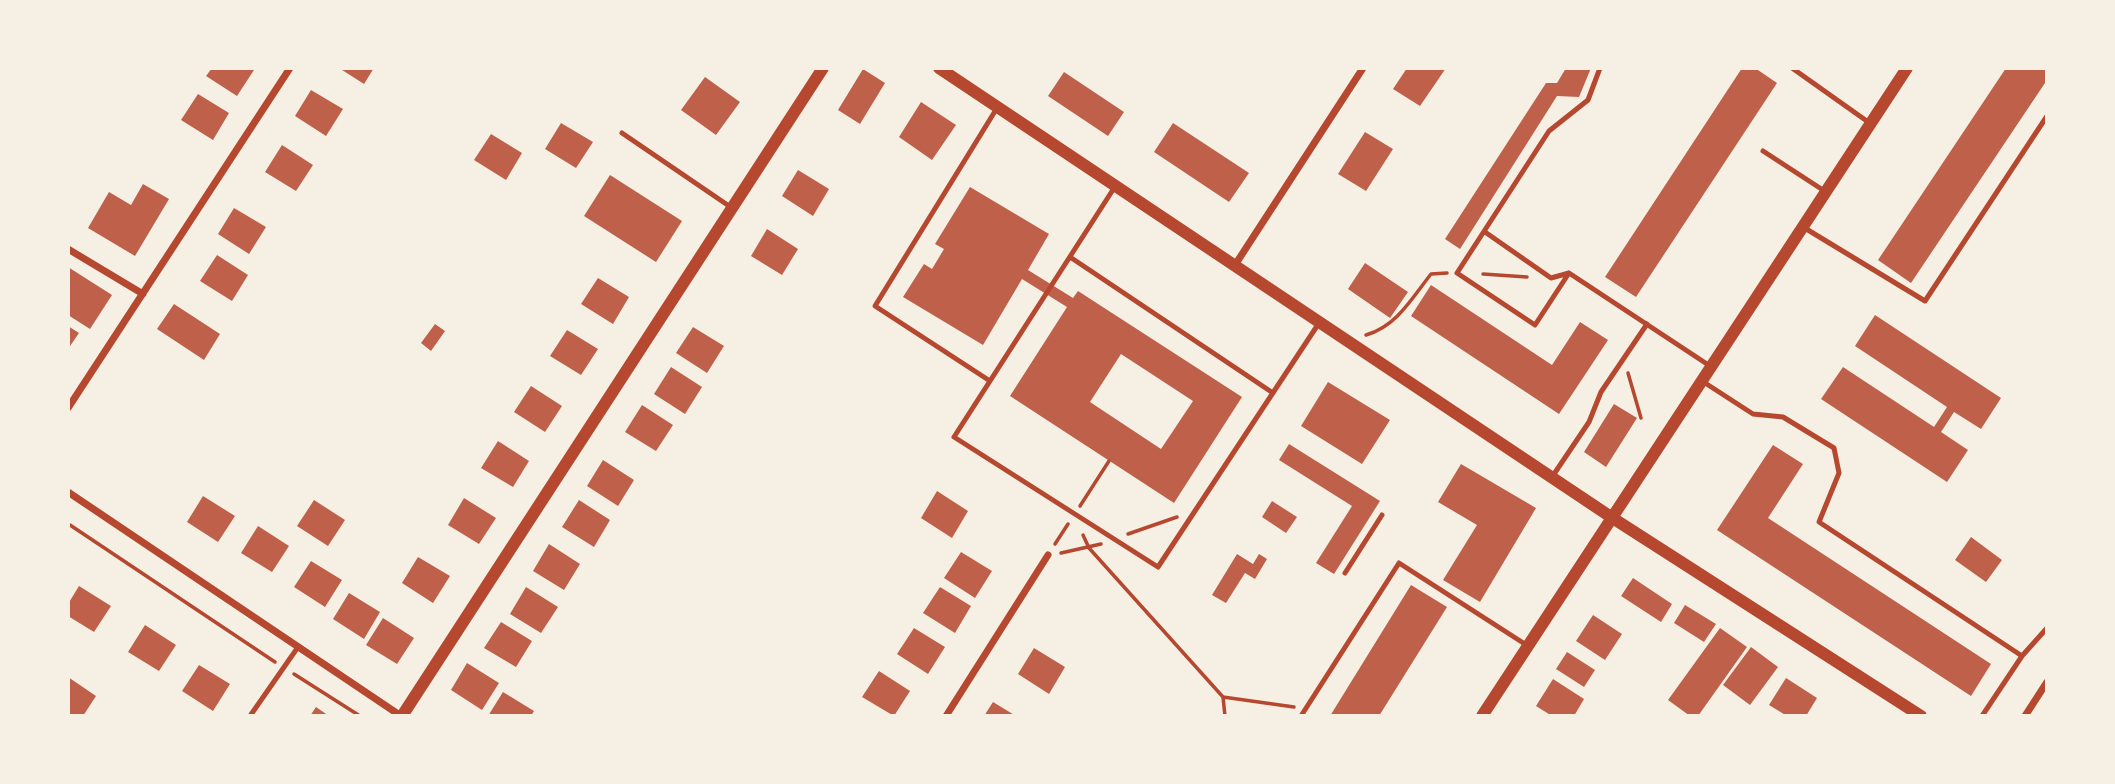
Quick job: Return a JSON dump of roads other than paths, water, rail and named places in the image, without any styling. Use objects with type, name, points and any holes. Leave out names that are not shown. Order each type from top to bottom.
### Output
[{"type":"street","points":[[68,408],[290,68]]},
{"type":"street","points":[[68,492],[402,716],[823,68]]},
{"type":"street","points":[[939,68],[1611,517],[1921,716]]},
{"type":"street","points":[[1235,265],[1363,68]]},
{"type":"street","points":[[1482,716],[1907,68]]},
{"type":"street","points":[[68,249],[143,294]]},
{"type":"street","points":[[946,716],[1048,555]]},
{"type":"street","points":[[2025,716],[2047,682]]},
{"type":"lane","points":[[1569,273],[1535,325],[1457,273],[1549,131],[1588,100],[1600,68]]},
{"type":"lane","points":[[1792,68],[1871,124]]},
{"type":"lane","points":[[990,381],[875,306],[998,107]]},
{"type":"lane","points":[[1803,227],[1925,301],[2047,116]]},
{"type":"lane","points":[[622,133],[732,208]]},
{"type":"lane","points":[[1763,150],[1826,192]]},
{"type":"lane","points":[[1116,186],[954,438],[1158,566],[1320,322]]},
{"type":"lane","points":[[1485,232],[1552,278],[1569,273],[1710,367]]},
{"type":"lane","points":[[1070,257],[1273,393]]},
{"type":"lane","points":[[1552,477],[1589,422],[1601,392],[1647,324]]},
{"type":"lane","points":[[1702,380],[1753,414],[1783,417],[1834,448],[1839,473],[1819,522],[2022,656]]},
{"type":"lane","points":[[1345,573],[1382,514]]},
{"type":"lane","points":[[1301,716],[1399,563],[1528,646]]},
{"type":"lane","points":[[1982,716],[2022,656],[2047,628]]},
{"type":"lane","points":[[250,716],[298,647]]}]
